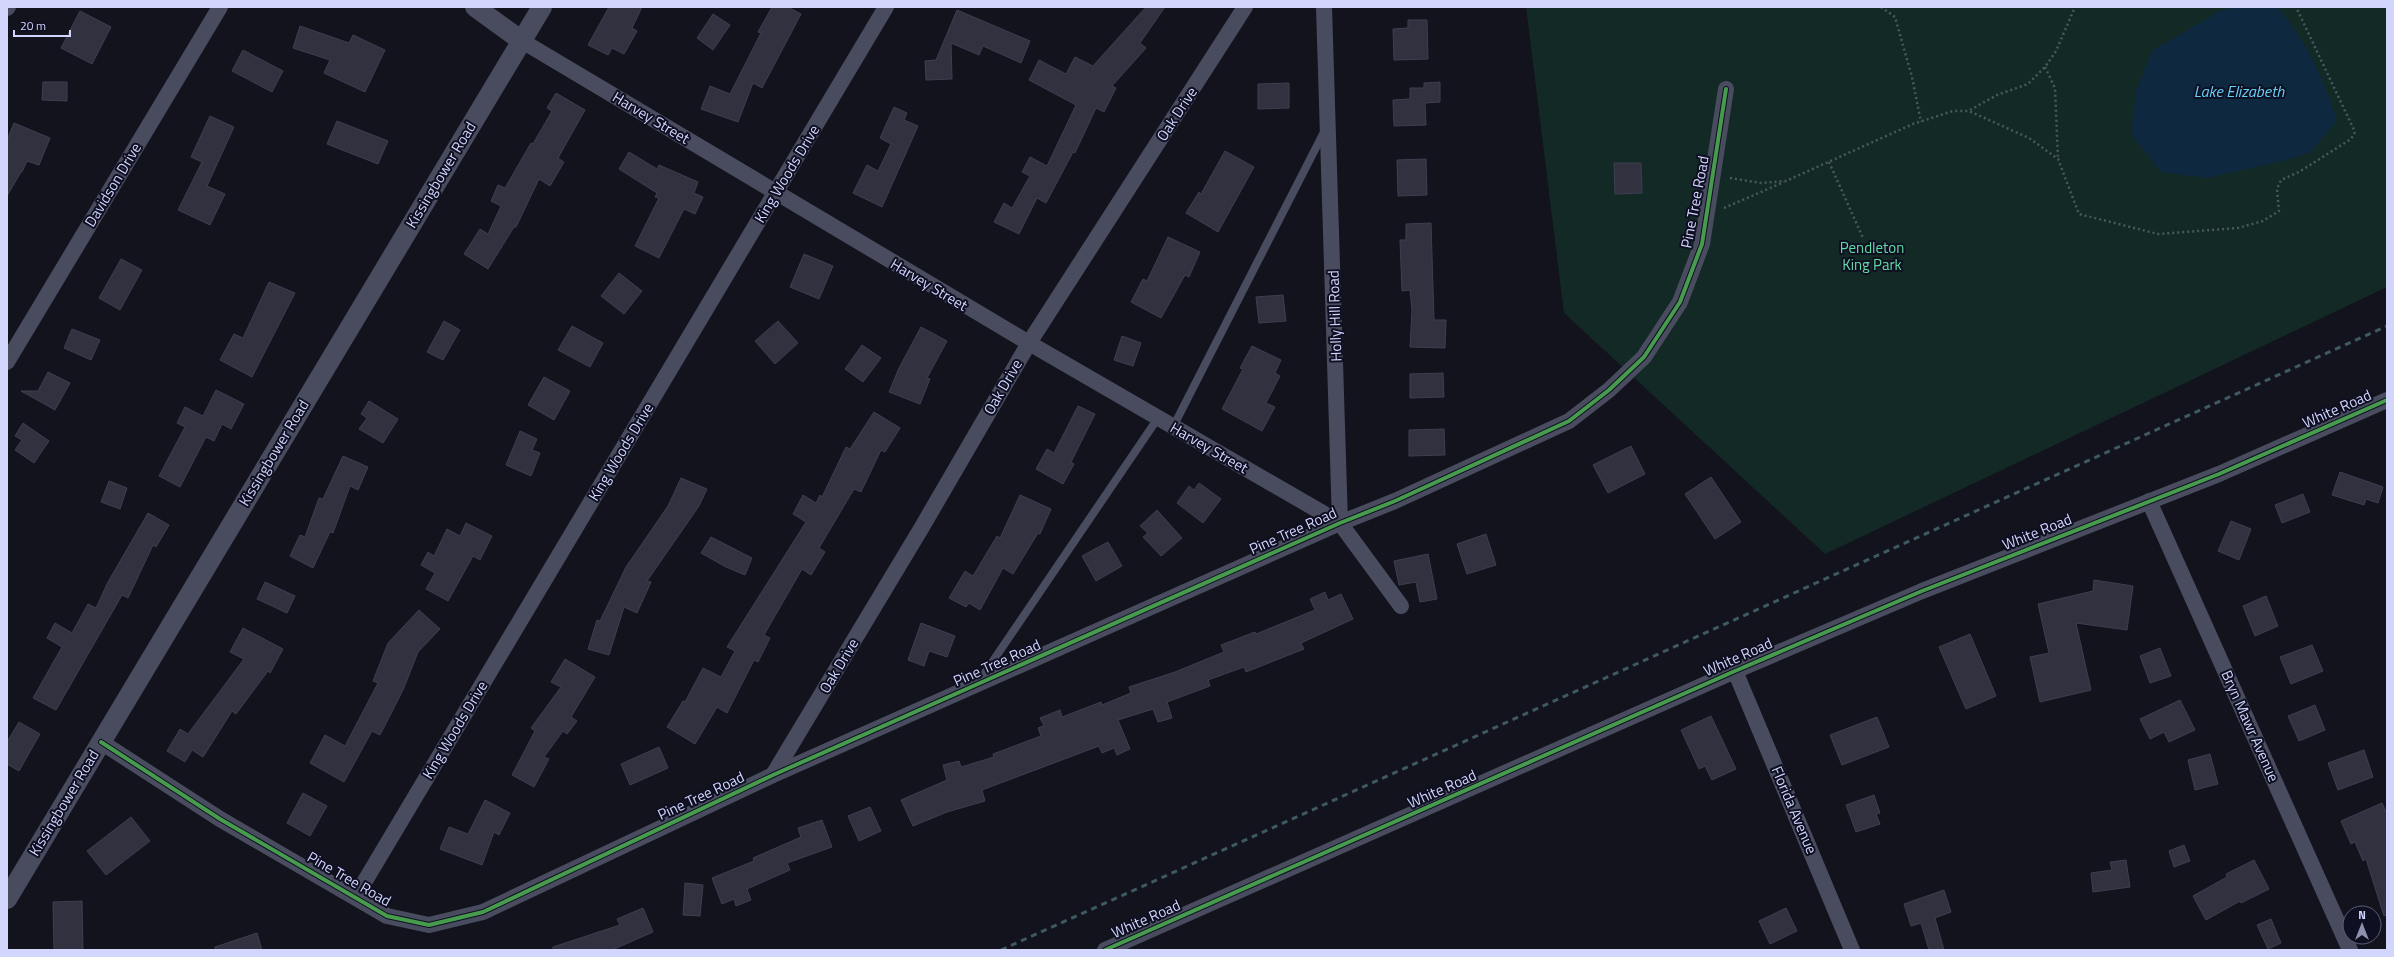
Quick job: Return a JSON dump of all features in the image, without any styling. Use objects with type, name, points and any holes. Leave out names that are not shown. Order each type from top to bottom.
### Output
[{"type":"street","name":"Davidson Drive","points":[[7,362],[220,7]]},
{"type":"street","points":[[475,7],[522,41]]},
{"type":"street","name":"Kissingbower Road","points":[[7,899],[542,7]]},
{"type":"street","name":"King Woods Drive","points":[[356,896],[776,194],[886,7]]},
{"type":"street","name":"Oak Drive","points":[[773,775],[922,527],[1029,344],[1245,7]]},
{"type":"street","name":"Holly Hill Road","points":[[1324,7],[1329,123],[1340,522]]},
{"type":"street","name":"Harvey Street","points":[[522,41],[1029,344],[1340,522]]},
{"type":"street","name":"Pine Tree Road","points":[[101,742],[220,819],[356,896],[387,916],[429,925],[483,912],[773,775],[976,686],[1340,522],[1396,501],[1569,421],[1609,390],[1644,357],[1680,302],[1702,244],[1726,89]]},
{"type":"street","name":"White Road","points":[[1105,950],[1735,671],[1922,591],[2219,474],[2387,400]]},
{"type":"street","name":"Bryn Mawr Avenue","points":[[2149,501],[2350,950]]},
{"type":"street","points":[[1340,522],[1401,606]]},
{"type":"street","name":"Florida Avenue","points":[[1735,671],[1852,950]]},
{"type":"lane","points":[[1173,426],[1329,123]]},
{"type":"lane","points":[[976,686],[1158,418]]},
{"type":"path","points":[[1881,7],[1895,17],[1912,77],[1921,122]]},
{"type":"path","points":[[1969,111],[1997,95],[2028,84],[2045,67],[2056,50],[2076,7]]},
{"type":"path","points":[[2045,67],[2055,88],[2058,159],[2079,214],[2158,234],[2215,231],[2263,221],[2279,211],[2277,189],[2281,180],[2299,172],[2351,139],[2355,132],[2296,7]]},
{"type":"path","points":[[1707,215],[1921,122],[1953,111],[1969,111],[2029,138],[2058,159]]},
{"type":"path","points":[[1829,162],[1862,238]]},
{"type":"path","points":[[1713,176],[1761,183],[1786,181]]},
{"type":"green space","name":"Pendleton King Park","points":[[1526,7],[2387,7],[2387,287],[1825,554],[1564,313]]},
{"type":"water","name":"Lake Elizabeth","points":[[2233,7],[2277,7],[2296,32],[2313,60],[2337,120],[2311,152],[2287,160],[2207,178],[2161,172],[2131,134],[2136,91],[2152,51],[2220,11]]},
{"type":"building","points":[[609,7],[642,7],[632,28],[637,31],[624,54],[612,48],[608,55],[588,45]]},
{"type":"building","points":[[772,7],[788,7],[801,14],[762,88],[753,83],[738,122],[701,109],[710,86],[730,94],[761,33],[758,32]]},
{"type":"building","points":[[1146,7],[1165,7],[1140,43],[1146,48],[1112,86],[1116,88],[1104,112],[1096,108],[1075,153],[1073,152],[1046,203],[1037,198],[1019,234],[994,222],[1004,203],[1012,208],[1030,176],[1022,172],[1030,157],[1047,166],[1076,105],[1029,80],[1039,60],[1066,74],[1075,57],[1093,66]]},
{"type":"building","points":[[957,10],[1030,41],[1021,63],[983,46],[979,55],[951,43],[952,79],[926,80],[925,61],[936,60]]},
{"type":"building","points":[[80,11],[111,27],[92,64],[61,48]]},
{"type":"building","points":[[713,14],[730,25],[713,50],[697,38]]},
{"type":"building","points":[[1408,20],[1427,20],[1428,59],[1394,60],[1393,29],[1408,28]]},
{"type":"building","points":[[300,26],[349,43],[353,35],[385,50],[365,92],[324,73],[330,60],[293,48]]},
{"type":"building","points":[[243,50],[283,71],[272,92],[232,71]]},
{"type":"building","points":[[43,82],[67,82],[67,101],[42,100]]},
{"type":"building","points":[[1440,82],[1440,102],[1425,103],[1426,125],[1394,126],[1393,100],[1410,99],[1410,88],[1424,88],[1424,83]]},
{"type":"building","points":[[1289,83],[1289,108],[1258,109],[1258,84]]},
{"type":"building","points":[[556,93],[585,110],[558,158],[564,162],[550,186],[539,179],[516,227],[514,227],[488,269],[464,254],[480,229],[488,234],[501,206],[491,201],[498,185],[505,188],[531,143],[533,144],[552,111],[547,108]]},
{"type":"building","points":[[894,107],[907,113],[904,120],[918,126],[882,207],[853,193],[867,165],[878,171],[891,144],[880,138]]},
{"type":"building","points":[[210,116],[234,127],[207,186],[225,194],[210,225],[178,210],[202,162],[191,157]]},
{"type":"building","points":[[337,121],[388,141],[378,164],[327,144]]},
{"type":"building","points":[[14,123],[50,138],[39,165],[27,161],[7,196],[7,140]]},
{"type":"building","points":[[1225,151],[1254,167],[1218,232],[1186,213],[1199,192],[1201,194]]},
{"type":"building","points":[[629,152],[657,169],[659,165],[698,182],[694,193],[703,197],[695,214],[684,209],[659,258],[635,246],[659,198],[655,197],[657,193],[619,169]]},
{"type":"building","points":[[1426,159],[1427,195],[1398,196],[1397,160]]},
{"type":"building","points":[[1614,163],[1641,163],[1642,193],[1615,194]]},
{"type":"building","points":[[1431,223],[1434,320],[1446,320],[1445,348],[1410,347],[1412,310],[1410,290],[1402,291],[1400,240],[1406,240],[1406,224]]},
{"type":"building","points":[[1168,237],[1200,252],[1189,277],[1185,275],[1161,318],[1131,302],[1143,279],[1147,281]]},
{"type":"building","points":[[804,254],[833,266],[819,299],[790,287]]},
{"type":"building","points":[[121,259],[142,270],[120,310],[99,298]]},
{"type":"building","points":[[619,273],[642,291],[624,314],[601,296]]},
{"type":"building","points":[[269,282],[295,293],[252,377],[220,360],[234,334],[243,338]]},
{"type":"building","points":[[1283,295],[1286,321],[1259,323],[1256,297]]},
{"type":"building","points":[[444,321],[460,330],[443,360],[427,352]]},
{"type":"building","points":[[778,321],[798,343],[775,364],[755,341]]},
{"type":"building","points":[[572,326],[603,343],[590,367],[558,350]]},
{"type":"building","points":[[921,327],[947,341],[927,378],[930,379],[920,404],[889,392],[899,368]]},
{"type":"building","points":[[72,329],[100,340],[91,360],[64,348]]},
{"type":"building","points":[[1122,336],[1141,343],[1133,366],[1114,360]]},
{"type":"building","points":[[862,345],[881,358],[863,382],[845,369]]},
{"type":"building","points":[[1252,346],[1281,360],[1275,373],[1280,376],[1266,403],[1275,407],[1262,431],[1222,409],[1243,369],[1240,368]]},
{"type":"building","points":[[48,372],[70,383],[55,410],[21,391],[38,391]]},
{"type":"building","points":[[1443,373],[1444,397],[1410,398],[1410,374]]},
{"type":"building","points":[[544,377],[570,391],[554,420],[528,405]]},
{"type":"building","points":[[216,390],[244,404],[231,429],[222,424],[214,441],[206,437],[180,487],[159,476],[185,427],[177,423],[185,407],[203,416]]},
{"type":"building","points":[[369,401],[398,419],[383,443],[359,429],[367,418],[361,414]]},
{"type":"building","points":[[1078,406],[1095,414],[1071,462],[1074,464],[1063,484],[1036,469],[1047,449],[1054,453]]},
{"type":"building","points":[[874,412],[900,428],[885,452],[881,450],[861,492],[854,489],[819,548],[825,552],[811,575],[802,569],[764,635],[770,638],[758,662],[754,660],[727,713],[717,707],[695,744],[667,727],[683,701],[685,702],[703,668],[721,677],[735,651],[727,647],[806,522],[793,514],[803,495],[816,503],[820,495],[822,497],[846,447],[850,449]]},
{"type":"building","points":[[23,423],[49,441],[34,463],[15,450],[22,440],[15,436]]},
{"type":"building","points":[[1444,429],[1445,455],[1409,456],[1409,430]]},
{"type":"building","points":[[520,431],[537,439],[532,450],[540,453],[531,476],[506,465]]},
{"type":"building","points":[[1631,446],[1645,474],[1608,493],[1593,465]]},
{"type":"building","points":[[343,456],[368,467],[358,490],[350,486],[333,533],[330,532],[313,568],[290,556],[300,535],[305,537],[319,498],[323,499]]},
{"type":"building","points":[[2340,472],[2383,487],[2378,503],[2366,499],[2364,505],[2332,495]]},
{"type":"building","points":[[1711,477],[1741,522],[1715,539],[1685,494]]},
{"type":"building","points":[[681,478],[707,489],[699,506],[647,581],[651,582],[637,613],[624,607],[609,655],[588,649],[597,620],[600,621],[626,567],[668,506]]},
{"type":"building","points":[[109,481],[127,488],[120,509],[101,502]]},
{"type":"building","points":[[1199,483],[1221,499],[1203,523],[1177,503],[1189,486],[1194,490]]},
{"type":"building","points":[[2303,494],[2310,512],[2282,523],[2275,505]]},
{"type":"building","points":[[1020,495],[1051,509],[1040,534],[1038,533],[1013,574],[1003,568],[980,610],[969,603],[966,607],[949,598],[965,571],[973,576],[997,536],[1000,538]]},
{"type":"building","points":[[1157,510],[1182,538],[1161,556],[1143,537],[1148,533],[1140,526]]},
{"type":"building","points":[[148,513],[169,525],[156,547],[153,545],[128,598],[122,595],[56,710],[33,698],[62,647],[47,638],[55,623],[72,633],[88,604],[96,608],[108,582]]},
{"type":"building","points":[[2231,521],[2251,529],[2239,560],[2218,551]]},
{"type":"building","points":[[466,523],[492,536],[480,560],[473,556],[448,601],[426,589],[435,573],[421,565],[428,552],[434,556],[447,529],[460,536]]},
{"type":"building","points":[[1486,534],[1496,565],[1467,574],[1457,544]]},
{"type":"building","points":[[711,537],[752,558],[745,575],[726,567],[701,553]]},
{"type":"building","points":[[1108,542],[1122,566],[1096,581],[1082,556]]},
{"type":"building","points":[[1428,554],[1437,599],[1420,602],[1416,582],[1399,585],[1394,561]]},
{"type":"building","points":[[2094,580],[2133,586],[2127,630],[2076,623],[2091,690],[2040,702],[2030,657],[2049,653],[2038,604],[2093,591]]},
{"type":"building","points":[[265,582],[295,596],[287,613],[257,599]]},
{"type":"building","points":[[1325,592],[1328,600],[1341,594],[1353,619],[1301,643],[1304,649],[1246,672],[1244,667],[1208,680],[1210,686],[1167,702],[1172,718],[1158,722],[1153,709],[1118,720],[1130,749],[1117,755],[1114,748],[1102,753],[1099,746],[982,790],[985,801],[947,812],[913,826],[901,800],[947,780],[943,765],[959,761],[961,767],[994,757],[993,754],[1041,736],[1038,728],[1044,726],[1040,718],[1060,710],[1062,717],[1101,702],[1102,705],[1131,693],[1129,687],[1175,672],[1224,652],[1221,645],[1255,632],[1256,634],[1315,610],[1310,599]]},
{"type":"building","points":[[2266,596],[2278,626],[2255,636],[2243,606]]},
{"type":"building","points":[[419,610],[440,629],[418,652],[403,690],[380,735],[372,731],[344,782],[310,763],[325,735],[345,746],[378,683],[373,681],[388,643]]},
{"type":"building","points":[[921,623],[955,636],[947,657],[929,651],[924,666],[908,660]]},
{"type":"building","points":[[243,628],[283,649],[270,673],[268,671],[236,714],[232,711],[203,757],[192,750],[185,762],[167,751],[180,729],[188,734],[244,659],[230,652]]},
{"type":"building","points":[[1970,634],[1996,696],[1966,709],[1939,647]]},
{"type":"building","points":[[2312,645],[2323,671],[2291,684],[2280,657]]},
{"type":"building","points":[[2160,648],[2171,676],[2150,683],[2140,656]]},
{"type":"building","points":[[565,659],[595,677],[571,717],[577,721],[567,734],[563,731],[544,757],[549,759],[534,787],[512,775],[535,731],[531,728],[561,687],[551,682]]},
{"type":"building","points":[[2180,700],[2195,730],[2169,742],[2164,732],[2150,739],[2140,719]]},
{"type":"building","points":[[2315,705],[2325,730],[2299,741],[2288,716]]},
{"type":"building","points":[[1711,716],[1736,769],[1712,780],[1705,766],[1699,769],[1681,730]]},
{"type":"building","points":[[1877,717],[1889,747],[1842,765],[1830,735]]},
{"type":"building","points":[[19,722],[40,734],[19,771],[7,764],[7,742]]},
{"type":"building","points":[[659,747],[668,768],[630,785],[621,764]]},
{"type":"building","points":[[2364,750],[2373,777],[2338,790],[2328,763]]},
{"type":"building","points":[[2210,754],[2218,784],[2195,790],[2188,760]]},
{"type":"building","points":[[303,793],[327,806],[310,836],[287,823]]},
{"type":"building","points":[[1874,795],[1880,813],[1876,814],[1880,824],[1856,832],[1846,805]]},
{"type":"building","points":[[485,800],[510,813],[499,835],[494,832],[482,865],[440,849],[449,827],[468,834]]},
{"type":"building","points":[[2382,803],[2387,814],[2387,915],[2384,916],[2382,905],[2381,905],[2366,859],[2363,861],[2355,842],[2351,844],[2341,821]]},
{"type":"building","points":[[870,807],[881,831],[859,841],[848,816]]},
{"type":"building","points":[[131,817],[150,841],[106,875],[87,851]]},
{"type":"building","points":[[822,820],[832,847],[787,863],[790,870],[747,889],[751,900],[736,906],[734,899],[722,904],[712,878],[754,861],[753,858],[801,837],[798,828]]},
{"type":"building","points":[[2184,845],[2190,861],[2174,867],[2169,851]]},
{"type":"building","points":[[2126,860],[2130,887],[2093,892],[2091,873],[2112,870],[2110,862]]},
{"type":"building","points":[[2254,860],[2269,889],[2241,903],[2240,901],[2206,920],[2193,896],[2227,877],[2226,874]]},
{"type":"building","points":[[685,883],[703,885],[700,916],[683,915]]},
{"type":"building","points":[[1944,890],[1951,912],[1935,918],[1944,950],[1929,950],[1921,923],[1911,926],[1904,904]]},
{"type":"building","points":[[82,901],[83,950],[54,950],[53,902]]},
{"type":"building","points":[[643,908],[653,932],[612,950],[553,950],[553,947],[620,925],[617,919]]},
{"type":"building","points":[[1786,908],[1797,931],[1770,944],[1759,921]]},
{"type":"building","points":[[2271,919],[2281,943],[2268,949],[2257,925]]},
{"type":"building","points":[[257,933],[262,950],[215,950],[215,947]]},
{"type":"railway","points":[[1001,950],[2387,326]]},
{"type":"cycle path","points":[[101,742],[220,819],[387,916],[429,925],[483,912],[773,775],[1340,523],[1395,501],[1569,421],[1609,390],[1644,357],[1680,302],[1702,244],[1726,89]]},
{"type":"cycle path","points":[[1105,950],[1735,671],[1922,591],[2219,474],[2387,400]]}]
